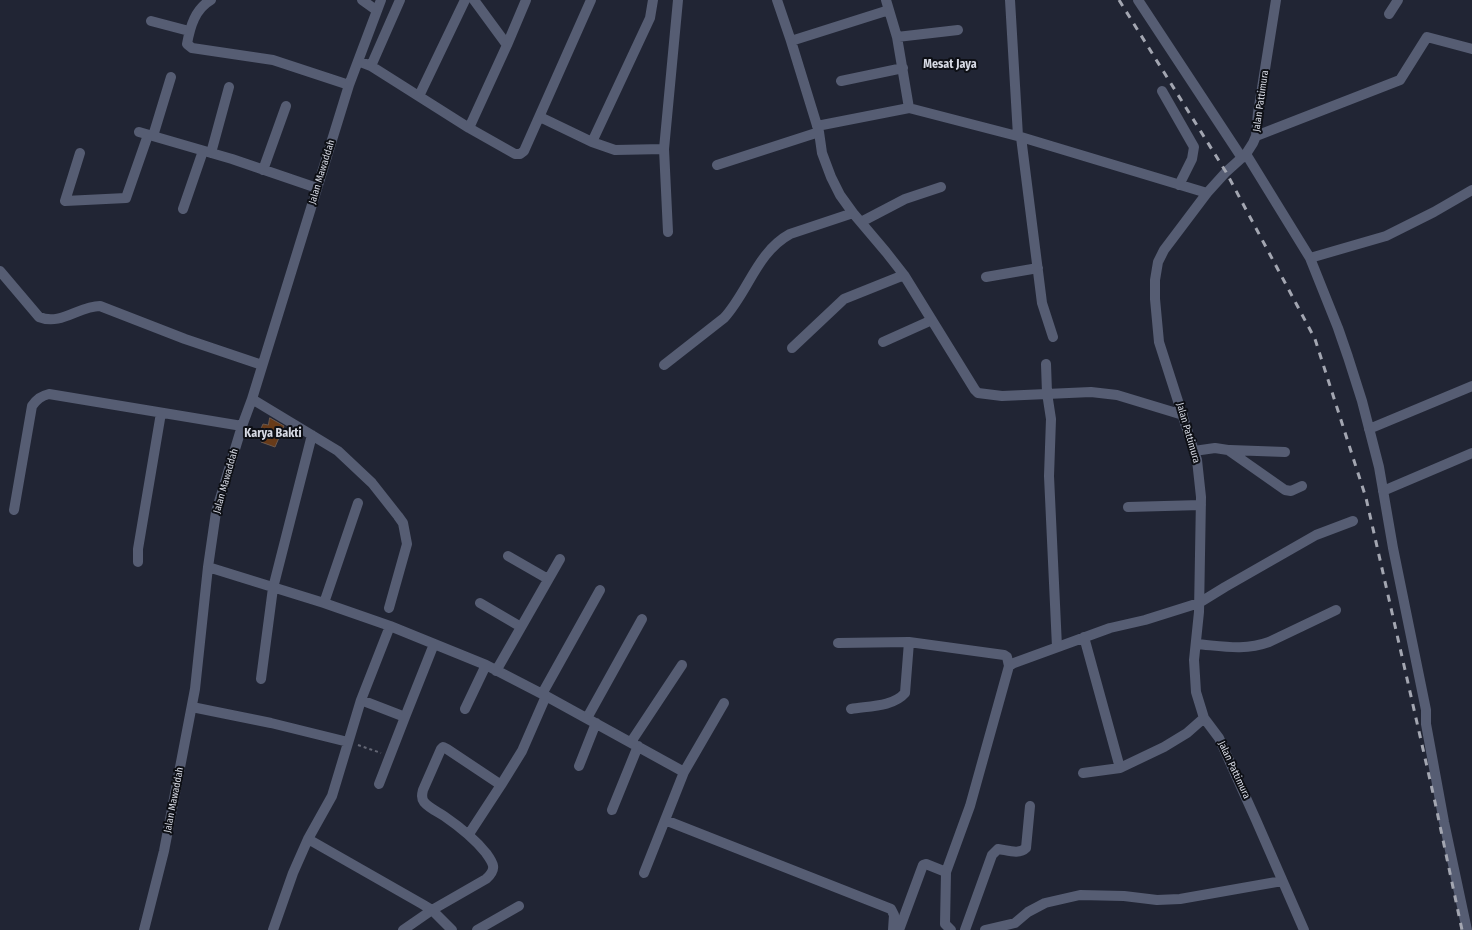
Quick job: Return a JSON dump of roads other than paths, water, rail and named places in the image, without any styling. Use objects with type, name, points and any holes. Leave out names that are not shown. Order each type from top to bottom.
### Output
[{"type":"street","points":[[211,0],[204,4],[197,13],[189,31],[187,44],[192,48],[273,60],[349,86]]},
{"type":"street","points":[[362,0],[376,10]]},
{"type":"street","name":"Jalan Mawaddah","points":[[144,930],[164,851],[192,707],[208,567],[216,512],[349,86],[381,0]]},
{"type":"street","points":[[371,66],[400,0]]},
{"type":"street","points":[[419,96],[465,0]]},
{"type":"street","points":[[474,0],[507,46]]},
{"type":"street","points":[[470,128],[526,0]]},
{"type":"street","points":[[358,61],[371,66],[470,128],[515,154],[520,154],[524,151],[540,117],[591,0]]},
{"type":"street","points":[[592,142],[650,18],[652,0]]},
{"type":"street","points":[[668,232],[664,149],[678,0]]},
{"type":"street","points":[[777,0],[818,129],[822,153],[840,195],[904,275],[975,390],[978,393],[1002,396],[1091,392],[1117,395],[1183,415]]},
{"type":"street","points":[[1010,0],[1019,136],[1042,303],[1052,337]]},
{"type":"street","points":[[1138,0],[1244,156],[1310,258],[1338,328],[1369,429],[1383,491],[1426,710],[1425,720],[1434,769],[1467,930]]},
{"type":"street","name":"Jalan Pattimura","points":[[1276,0],[1254,143],[1244,156],[1207,193],[1164,250],[1158,262],[1154,280],[1159,342],[1197,460],[1201,505],[1200,603],[1194,660],[1196,692],[1204,718],[1219,738],[1304,930]]},
{"type":"street","points":[[1389,14],[1398,0]]},
{"type":"street","points":[[791,41],[888,5],[897,37],[909,108]]},
{"type":"street","points":[[151,21],[189,31]]},
{"type":"street","points":[[897,37],[958,30]]},
{"type":"street","points":[[1256,136],[1400,80],[1427,37],[1472,48]]},
{"type":"street","points":[[841,81],[903,68]]},
{"type":"street","points":[[80,153],[65,200],[126,198],[146,135],[171,77]]},
{"type":"street","points":[[183,209],[207,152],[229,87]]},
{"type":"street","points":[[1162,91],[1194,147],[1192,159],[1179,185]]},
{"type":"street","points":[[263,170],[286,106]]},
{"type":"street","points":[[717,165],[818,129],[909,108],[1019,136],[1207,193]]},
{"type":"street","points":[[540,117],[592,142],[615,150],[664,149]]},
{"type":"street","points":[[146,135],[207,152],[317,188]]},
{"type":"street","points":[[861,222],[905,199],[941,187]]},
{"type":"street","points":[[1310,258],[1386,236],[1434,212],[1472,190]]},
{"type":"street","points":[[664,365],[732,310],[760,263],[782,238],[853,213]]},
{"type":"street","points":[[986,277],[1038,268]]},
{"type":"street","points":[[0,271],[39,317],[44,319],[58,320],[92,306],[100,306],[185,339],[262,365]]},
{"type":"street","points":[[792,348],[844,299],[904,275]]},
{"type":"street","points":[[883,342],[932,320]]},
{"type":"street","points":[[1046,364],[1047,393],[1051,419],[1049,476],[1057,647]]},
{"type":"street","points":[[1369,429],[1472,386]]},
{"type":"street","points":[[14,510],[32,406],[36,399],[42,396],[49,394],[242,426]]},
{"type":"street","points":[[252,399],[338,451],[372,483],[403,523],[407,544],[389,608]]},
{"type":"street","points":[[138,562],[138,549],[161,412]]},
{"type":"street","points":[[261,679],[273,588],[312,435]]},
{"type":"street","points":[[1194,451],[1215,448],[1228,450],[1285,452]]},
{"type":"street","points":[[1228,450],[1285,490],[1291,491],[1302,486]]},
{"type":"street","points":[[1383,491],[1472,453]]},
{"type":"street","points":[[324,603],[358,502]]},
{"type":"street","points":[[1128,507],[1201,505]]},
{"type":"street","points":[[1009,666],[1110,628],[1145,620],[1200,603],[1316,535],[1353,522]]},
{"type":"street","points":[[508,556],[548,579]]},
{"type":"street","points":[[496,670],[560,559]]},
{"type":"street","points":[[208,567],[324,603],[390,626],[486,665],[587,718],[684,772]]},
{"type":"street","points":[[469,834],[522,750],[544,695],[600,590]]},
{"type":"street","points":[[480,603],[521,626]]},
{"type":"street","points":[[1196,644],[1245,648],[1258,646],[1336,610]]},
{"type":"street","points":[[587,718],[642,620]]},
{"type":"street","points":[[273,930],[293,873],[308,839],[332,796],[361,700],[390,626]]},
{"type":"street","points":[[1084,637],[1120,768]]},
{"type":"street","points":[[838,643],[909,642],[1004,655],[1007,657],[1009,666],[970,806],[946,872],[945,924],[952,930]]},
{"type":"street","points":[[851,709],[892,702],[900,698],[905,692],[909,642]]},
{"type":"street","points":[[379,784],[434,644]]},
{"type":"street","points":[[465,709],[486,665]]},
{"type":"street","points":[[612,810],[635,744],[682,665]]},
{"type":"street","points":[[361,700],[405,717]]},
{"type":"street","points":[[644,872],[684,772],[724,703]]},
{"type":"street","points":[[192,707],[270,723],[348,742]]},
{"type":"street","points":[[1083,773],[1120,768],[1164,747],[1187,733],[1204,718]]},
{"type":"street","points":[[579,766],[596,723]]},
{"type":"street","points":[[403,930],[432,910],[486,879],[492,874],[494,866],[477,842],[469,834],[424,802],[422,796],[423,790],[441,749],[447,749],[501,785]]},
{"type":"street","points":[[966,930],[992,855],[998,849],[1018,852],[1024,851],[1026,848],[1030,806]]},
{"type":"street","points":[[665,820],[892,909],[894,915],[893,930]]},
{"type":"street","points":[[308,839],[432,910],[452,930]]},
{"type":"street","points":[[899,930],[923,865],[926,864],[946,872]]},
{"type":"street","points":[[985,930],[1015,923],[1028,912],[1045,903],[1080,895],[1124,896],[1157,900],[1180,898],[1282,882]]},
{"type":"street","points":[[477,930],[519,906]]},
{"type":"railway","points":[[1119,0],[1226,172],[1315,339],[1366,498],[1435,802],[1462,930]]},
{"type":"district","name":"Mesat Jaya","points":[[950,65]]},
{"type":"district","name":"Karya Bakti","points":[[273,434]]}]
